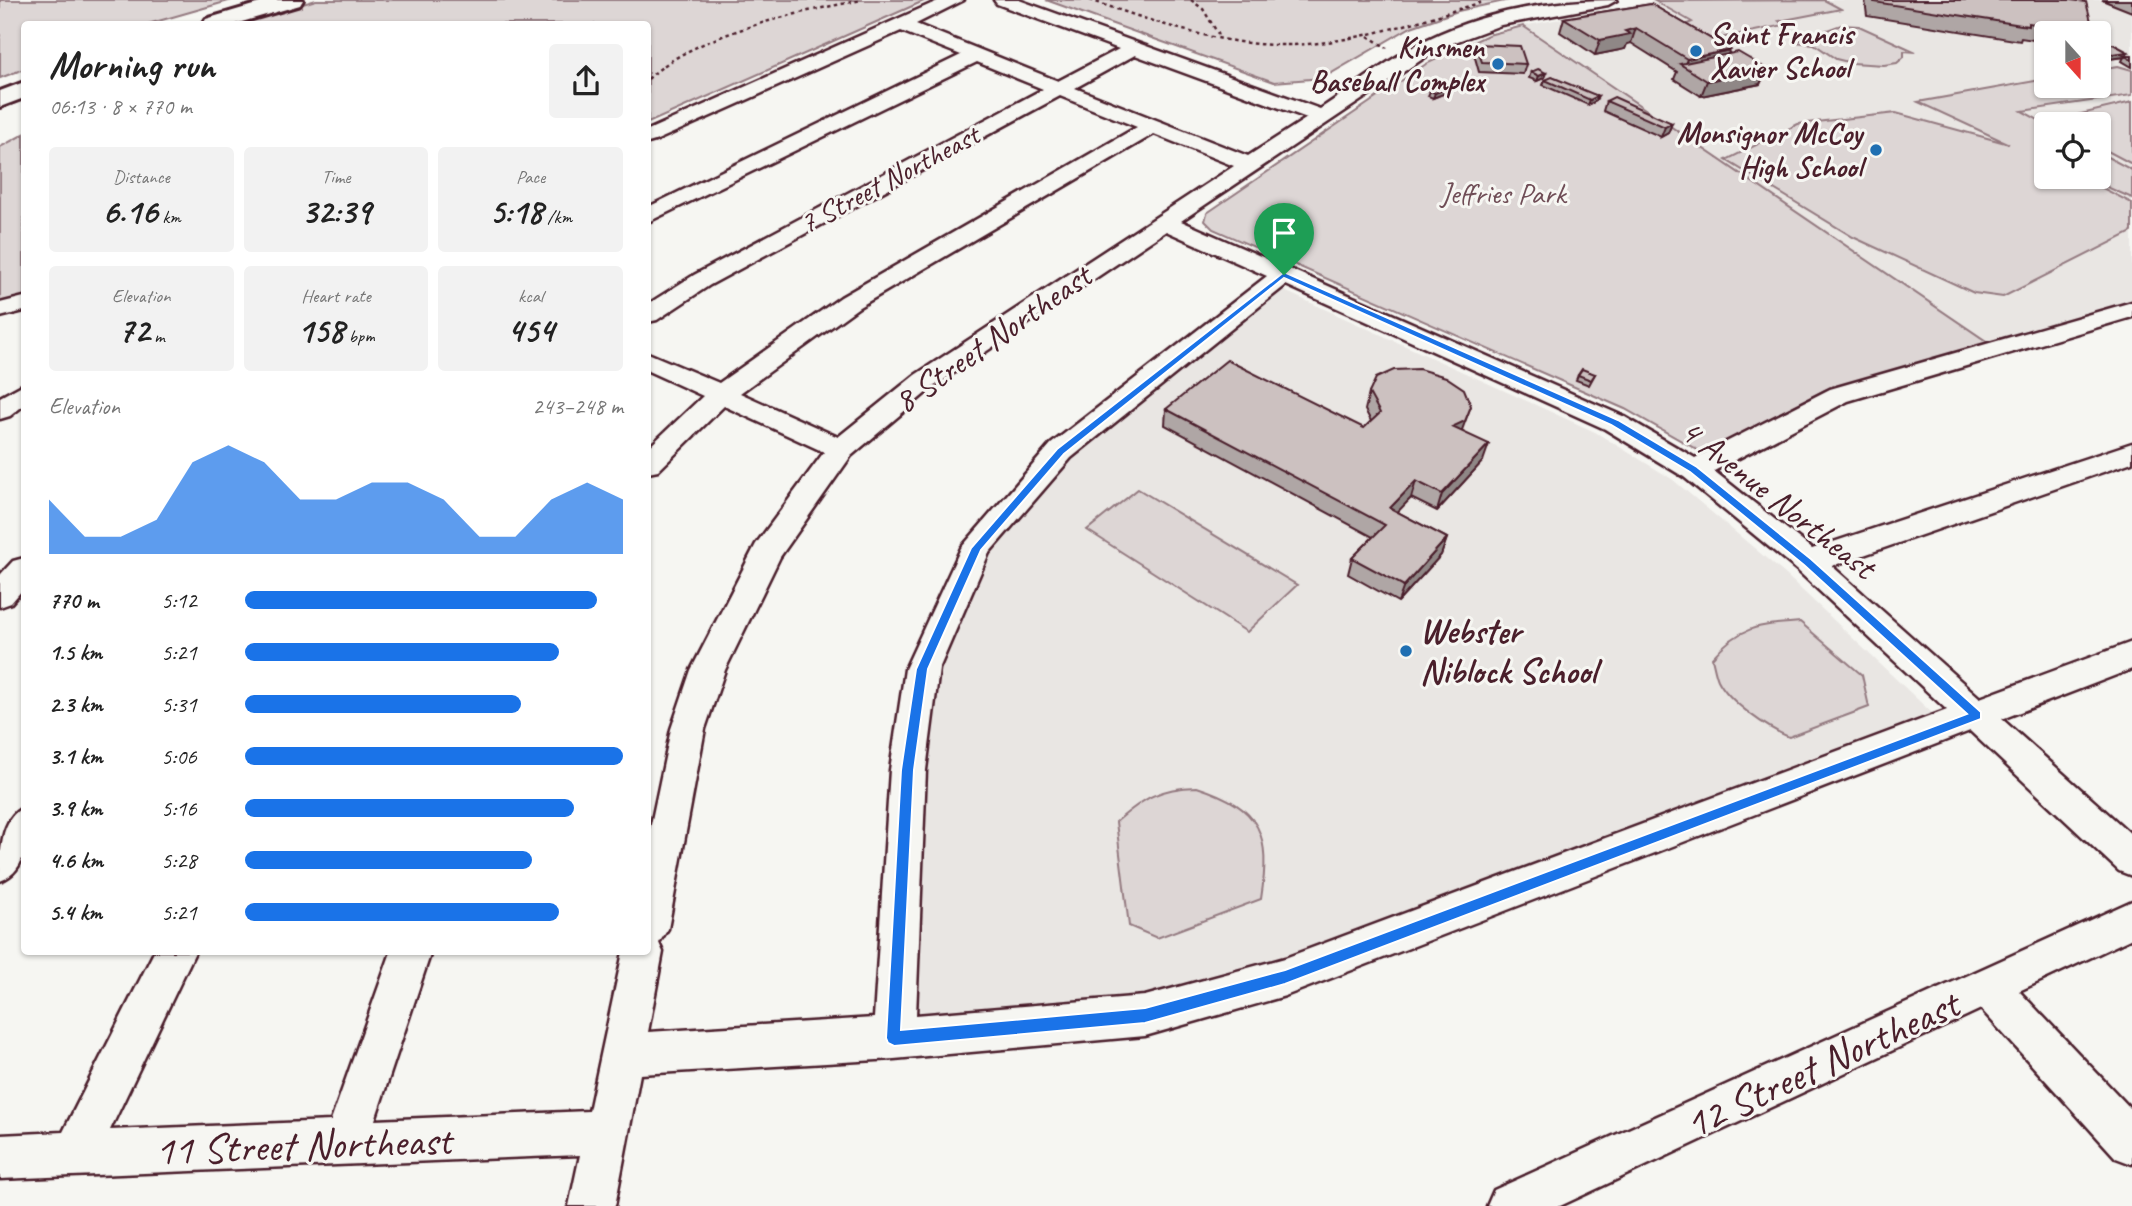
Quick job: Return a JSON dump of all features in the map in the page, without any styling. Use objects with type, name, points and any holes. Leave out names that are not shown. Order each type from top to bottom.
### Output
[{"type":"main road","points":[[208,21],[261,0]]},
{"type":"main road","points":[[210,21],[292,0]]},
{"type":"main road","points":[[0,100],[21,90]]},
{"type":"main road","points":[[0,107],[21,98]]},
{"type":"street","points":[[651,136],[955,0]]},
{"type":"street","points":[[1003,0],[1320,116]]},
{"type":"street","name":"8 Street Northeast","points":[[651,914],[688,729],[708,670],[767,552],[841,449],[924,381],[1432,44],[1453,34],[1508,17],[1608,0]]},
{"type":"street","points":[[899,24],[1248,164]]},
{"type":"street","name":"7 Street Northeast","points":[[651,313],[702,280],[1134,48]]},
{"type":"street","points":[[651,214],[976,55]]},
{"type":"street","points":[[651,461],[721,394],[850,302],[1153,126]]},
{"type":"street","name":"4 Avenue Northeast","points":[[1163,222],[1615,423],[1694,470],[1808,562],[2132,859]]},
{"type":"street","points":[[894,1038],[908,770],[922,669],[976,548],[1061,451],[1284,275]]},
{"type":"street","points":[[0,310],[21,305]]},
{"type":"street","points":[[1694,470],[1839,395],[2132,309]]},
{"type":"street","points":[[651,362],[841,449]]},
{"type":"street","points":[[0,410],[21,393]]},
{"type":"street","points":[[1808,562],[2132,452]]},
{"type":"street","points":[[0,595],[21,572]]},
{"type":"street","points":[[622,1054],[894,1038],[1145,1016],[1285,977],[2132,655]]},
{"type":"street","points":[[0,864],[21,828]]},
{"type":"street","name":"12 Street Northeast","points":[[1510,1206],[2132,919]]},
{"type":"street","points":[[76,1153],[174,955]]},
{"type":"street","points":[[345,1143],[410,955]]},
{"type":"street","points":[[592,1206],[642,955]]},
{"type":"street","points":[[1987,986],[2132,1142]]},
{"type":"street","name":"11 Street Northeast","points":[[0,1157],[607,1132]]},
{"type":"path","points":[[651,76],[664,62],[705,44],[811,10],[862,0]]},
{"type":"path","points":[[1090,0],[1174,29],[1220,38],[1291,45],[1328,42],[1382,32],[1491,0]]},
{"type":"path","points":[[1191,0],[1203,9],[1220,38]]},
{"type":"shaded area","name":"Monsignor McCoy High School","points":[[1660,0],[2132,0],[2132,301],[1989,343],[1523,26]]},
{"type":"shaded area","name":"Webster Niblock School","points":[[1278,288],[1595,432],[1672,479],[1785,574],[1935,716],[1285,964],[1144,1001],[914,1018],[924,769],[939,665],[990,550],[1068,458]]},
{"type":"green space","points":[[0,0],[232,0],[158,21],[21,21],[21,70],[0,78]]},
{"type":"green space","points":[[316,0],[926,0],[651,122],[651,21],[247,21]]},
{"type":"green space","points":[[1046,0],[1509,0],[1458,11],[1411,27],[1323,78],[1274,82]]},
{"type":"green space","points":[[1824,0],[1841,9],[1779,21],[1784,25],[1711,40],[1685,25],[1692,22],[1655,1]]},
{"type":"green space","points":[[1841,25],[1859,26],[1916,52],[1904,51],[1904,57],[1897,63],[1852,63],[1836,59],[1814,44],[1794,42]]},
{"type":"green space","name":"Jeffries Park","points":[[1523,26],[1989,343],[1825,390],[1703,453],[1625,409],[1213,229],[1205,221],[1207,213],[1426,64],[1488,35]]},
{"type":"green space","points":[[2111,67],[2132,70],[2132,95],[2022,111],[2034,118],[2034,189],[2105,189],[2132,203],[2132,232],[2003,297],[1974,293],[1853,237],[1726,160],[1798,124],[1896,113],[2009,144],[1918,102],[2034,81],[2034,98],[2111,98]]},
{"type":"green space","points":[[2132,102],[2132,164],[2111,153],[2111,112],[2089,112]]},
{"type":"green space","points":[[21,136],[21,302],[0,307],[0,147]]},
{"type":"green space","points":[[2111,159],[2132,170],[2132,198],[2111,189]]},
{"type":"green space","points":[[1138,489],[1297,585],[1247,632],[1087,530]]},
{"type":"green space","points":[[1800,622],[1862,675],[1869,707],[1789,737],[1760,721],[1731,697],[1718,680],[1712,658],[1741,633],[1762,626]]},
{"type":"green space","points":[[1197,787],[1236,804],[1257,827],[1264,857],[1261,899],[1157,938],[1129,926],[1116,822],[1135,807],[1162,792]]},
{"type":"building","points":[[2071,0],[2086,2],[2091,21],[2034,21],[2034,24],[2028,23],[2028,26],[1874,2]]},
{"type":"building","points":[[1651,4],[1730,50],[1687,59],[1636,28],[1625,31],[1630,34],[1600,40],[1564,18]]},
{"type":"building","points":[[1476,44],[1520,46],[1526,64],[1482,62]]},
{"type":"building","points":[[2113,44],[2128,52],[2112,54]]},
{"type":"building","points":[[1738,52],[1767,69],[1707,81],[1680,64]]},
{"type":"building","points":[[1538,69],[1546,73],[1539,76],[1531,72]]},
{"type":"building","points":[[1552,77],[1598,96],[1590,100],[1545,80]]},
{"type":"building","points":[[1445,84],[1450,87],[1435,93],[1430,91]]},
{"type":"building","points":[[1614,97],[1672,123],[1665,127],[1606,101]]},
{"type":"building","points":[[1227,360],[1364,428],[1380,413],[1369,393],[1376,378],[1394,370],[1419,369],[1446,377],[1464,389],[1471,406],[1465,421],[1452,427],[1489,444],[1442,494],[1416,481],[1390,508],[1447,538],[1404,586],[1352,558],[1385,525],[1166,409]]},
{"type":"building","points":[[1582,369],[1595,374],[1591,380],[1578,375]]},
{"type":"place","name":"Saint Francis Xavier School","points":[[1696,51]]},
{"type":"place","name":"Kinsmen Baseball Complex","points":[[1498,64]]},
{"type":"place","name":"Monsignor McCoy High School","points":[[1876,150]]},
{"type":"place","name":"Webster Niblock School","points":[[1406,651]]},
{"type":"route","points":[[1284,275],[1615,423],[1694,470],[1808,562],[1977,716],[1285,977],[1145,1016],[894,1038],[908,770],[922,669],[976,548],[1061,451],[1284,275]]}]
